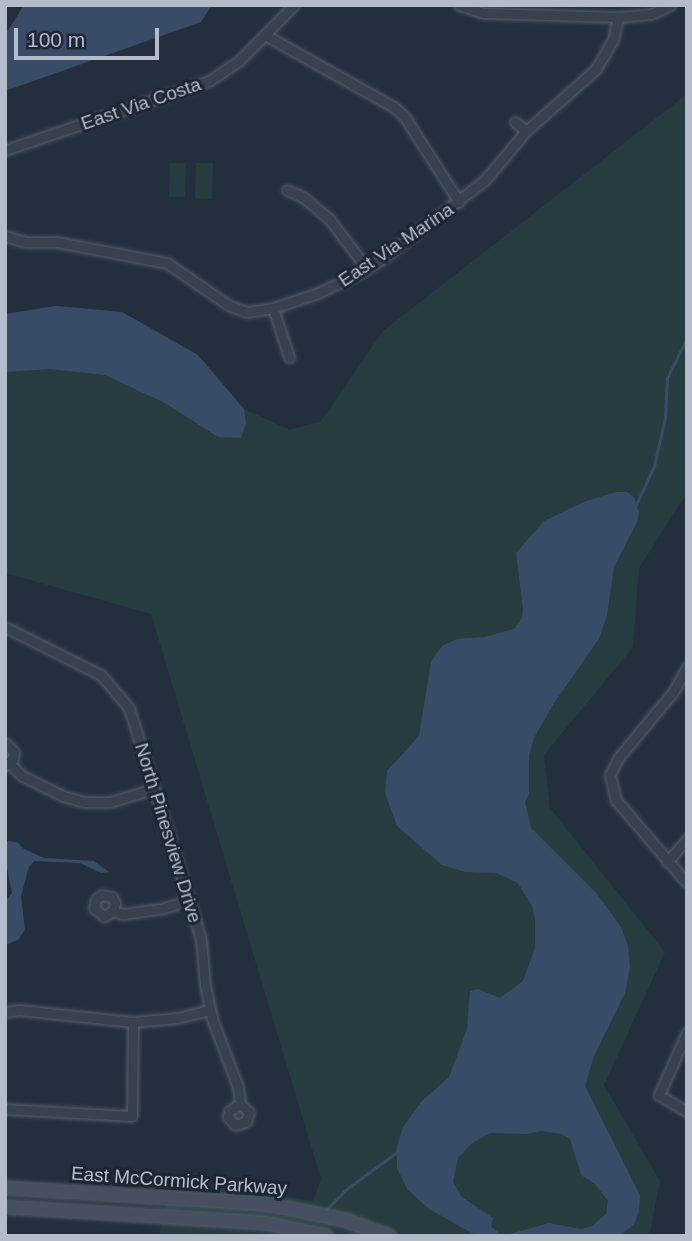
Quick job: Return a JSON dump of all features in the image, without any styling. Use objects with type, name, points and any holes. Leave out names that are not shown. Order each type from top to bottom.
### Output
[{"type":"main road","name":"East McCormick Parkway","points":[[5,1188],[266,1204],[345,1220],[389,1236]]},
{"type":"main road","name":"East McCormick Parkway","points":[[5,1207],[265,1223],[326,1236]]},
{"type":"street","name":"East Via Costa","points":[[5,150],[209,81],[239,61],[294,5]]},
{"type":"street","points":[[459,5],[483,13],[618,17],[651,14],[670,5]]},
{"type":"street","name":"East Via Marina","points":[[5,236],[26,242],[57,242],[152,259],[181,270],[237,310],[257,312],[339,285],[368,269],[459,202],[501,164],[526,131],[596,69],[613,40],[618,17]]},
{"type":"street","points":[[265,35],[394,107],[404,116],[459,202]]},
{"type":"street","points":[[515,121],[526,131]]},
{"type":"street","points":[[287,190],[303,197],[330,220],[368,269]]},
{"type":"street","points":[[273,308],[289,357]]},
{"type":"street","name":"North Pinesview Drive","points":[[5,627],[101,675],[129,708],[201,939],[210,1010],[238,1087],[240,1104]]},
{"type":"street","points":[[687,667],[673,692],[619,757],[610,775],[615,800],[687,883]]},
{"type":"street","points":[[5,743],[15,752],[7,764],[22,776],[63,796],[84,802],[110,802],[153,789]]},
{"type":"street","points":[[667,862],[687,839]]},
{"type":"street","points":[[113,911],[135,912],[188,901]]},
{"type":"street","points":[[5,1012],[19,1010],[133,1022],[177,1018],[210,1010]]},
{"type":"street","points":[[5,1109],[132,1116],[133,1022]]},
{"type":"street","points":[[687,1032],[659,1094],[687,1112]]},
{"type":"green space","points":[[687,94],[687,493],[639,568],[633,647],[544,755],[550,808],[665,952],[604,1085],[660,1181],[650,1232],[644,1236],[159,1236],[169,1184],[223,1186],[313,1201],[321,1179],[151,614],[5,573],[5,314],[56,306],[122,312],[198,355],[244,409],[290,430],[321,421],[383,331]]},
{"type":"green space","points":[[170,163],[186,163],[185,197],[169,197]]},
{"type":"green space","points":[[196,163],[213,163],[212,199],[195,198]]},
{"type":"water","points":[[24,5],[212,5],[201,22],[5,91],[5,35]]},
{"type":"water","points":[[56,306],[122,312],[198,355],[244,409],[246,424],[241,438],[218,437],[165,403],[105,375],[49,369],[5,372],[5,314]]},
{"type":"water","points":[[616,492],[627,492],[634,497],[639,512],[638,520],[614,567],[607,615],[599,639],[554,703],[534,738],[529,755],[529,794],[525,802],[531,828],[597,894],[621,927],[628,946],[630,968],[625,993],[594,1056],[585,1086],[640,1195],[639,1212],[634,1224],[620,1236],[503,1236],[549,1223],[581,1229],[592,1226],[606,1214],[608,1201],[595,1184],[581,1175],[570,1139],[562,1134],[541,1131],[527,1134],[490,1133],[471,1144],[458,1158],[453,1182],[462,1197],[493,1218],[491,1226],[502,1236],[477,1236],[429,1209],[407,1189],[397,1168],[397,1147],[403,1127],[422,1101],[449,1077],[467,1029],[470,991],[478,989],[500,998],[523,981],[535,948],[535,919],[532,906],[518,883],[496,873],[465,872],[442,865],[397,826],[385,793],[387,771],[419,736],[431,662],[442,646],[457,639],[485,637],[514,629],[522,618],[516,553],[544,521],[586,501]]},
{"type":"water","points":[[5,841],[17,842],[24,849],[44,858],[94,861],[109,872],[101,873],[80,863],[34,861],[29,867],[21,896],[25,930],[18,940],[5,945],[5,902],[12,893]]},
{"type":"waterway","points":[[636,505],[654,466],[665,418],[667,378],[687,338]]},
{"type":"waterway","points":[[324,1212],[344,1191],[397,1152]]}]
